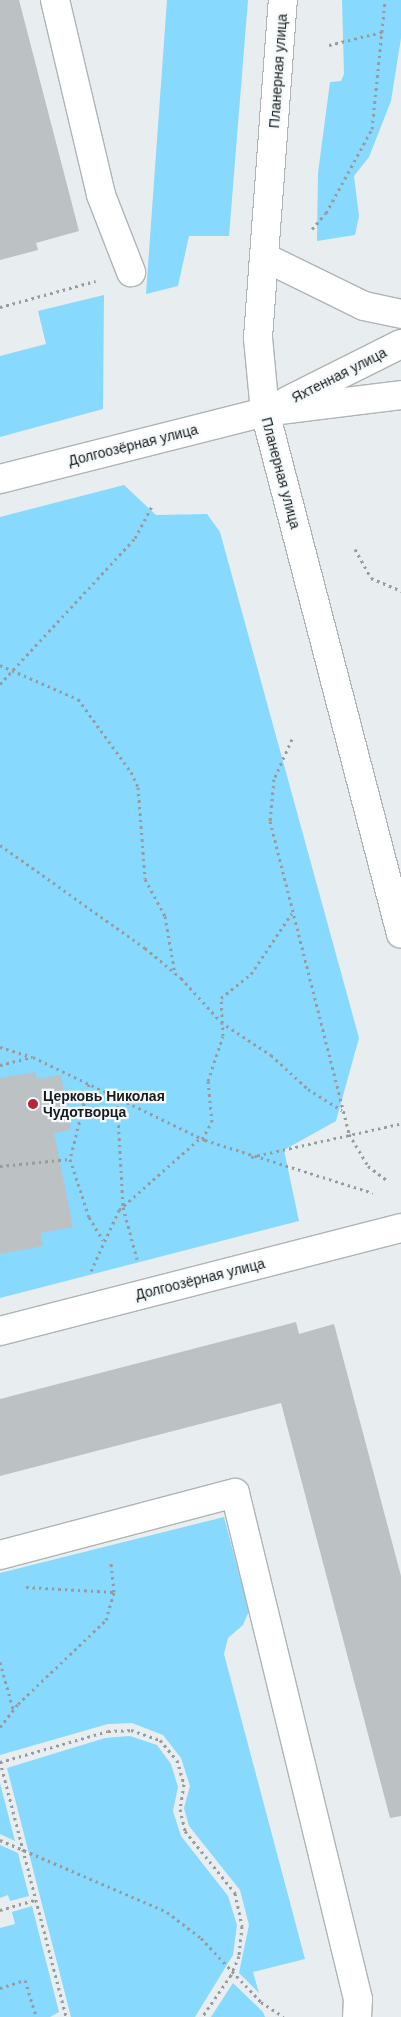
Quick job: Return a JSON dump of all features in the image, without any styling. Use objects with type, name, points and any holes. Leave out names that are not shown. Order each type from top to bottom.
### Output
[{"type":"main road","points":[[55,0],[101,195],[131,272]]},
{"type":"main road","name":"Планерная улица","points":[[283,0],[258,338],[265,412],[401,934]]},
{"type":"main road","points":[[264,257],[364,306],[401,314]]},
{"type":"main road","name":"Яхтенная улица","points":[[265,412],[401,344]]},
{"type":"main road","name":"Яхтенная улица","points":[[265,412],[401,396]]},
{"type":"main road","name":"Долгоозёрная улица","points":[[0,480],[265,412]]},
{"type":"main road","name":"Долгоозёрная улица","points":[[0,1331],[401,1228]]},
{"type":"main road","points":[[0,1555],[235,1493],[358,1999],[357,2017]]},
{"type":"path","points":[[312,229],[326,213],[372,129],[385,0]]},
{"type":"path","points":[[329,45],[382,32]]},
{"type":"path","points":[[0,307],[131,272]]},
{"type":"path","points":[[0,684],[135,538],[153,504]]},
{"type":"path","points":[[355,550],[370,578],[401,591]]},
{"type":"path","points":[[0,665],[14,668],[78,699],[131,772],[138,787],[145,879],[165,916],[176,974]]},
{"type":"path","points":[[292,739],[274,779],[270,821],[350,1134],[368,1166],[388,1181]]},
{"type":"path","points":[[0,845],[127,934],[176,974],[221,1022],[343,1110]]},
{"type":"path","points":[[89,1084],[70,1159],[89,1216],[103,1240],[123,1207],[201,1138],[212,1122],[208,1081],[223,1036],[221,998],[251,974],[292,913]]},
{"type":"path","points":[[0,1047],[33,1057],[117,1099],[201,1138],[250,1158],[373,1193]]},
{"type":"path","points":[[0,1065],[33,1057]]},
{"type":"path","points":[[117,1099],[123,1207],[148,1293]]},
{"type":"path","points":[[250,1158],[399,1124]]},
{"type":"path","points":[[0,1166],[70,1159]]},
{"type":"path","points":[[0,1727],[13,1709],[106,1620],[114,1592],[108,1527]]},
{"type":"path","points":[[19,1587],[114,1592]]},
{"type":"path","points":[[0,1662],[13,1709]]},
{"type":"path","points":[[65,2017],[0,1762],[108,1731],[131,1730],[160,1740],[177,1760],[184,1784],[180,1808],[185,1831],[235,1893],[242,1926],[239,1956],[231,1975],[202,2017]]},
{"type":"path","points":[[0,1840],[167,1912],[201,1938],[231,1975],[284,2017]]},
{"type":"path","points":[[0,1910],[36,1900]]},
{"type":"path","points":[[0,1988],[25,1980],[36,2017]]},
{"type":"shaded area","points":[[167,0],[248,0],[229,236],[189,236],[178,286],[146,294]]},
{"type":"shaded area","points":[[342,0],[401,0],[401,38],[391,101],[369,157],[354,176],[359,216],[355,235],[317,241],[318,173],[330,82],[341,81],[344,74]]},
{"type":"shaded area","points":[[104,295],[103,409],[0,437],[0,356],[46,344],[38,311]]},
{"type":"shaded area","points":[[124,485],[156,515],[207,514],[220,532],[359,1038],[336,1121],[284,1150],[299,1221],[0,1298],[0,517]]},
{"type":"shaded area","points":[[224,1517],[249,1611],[243,1625],[228,1638],[224,1654],[305,1959],[253,1972],[259,1993],[239,1973],[249,1925],[240,1890],[189,1826],[184,1808],[190,1786],[181,1758],[163,1735],[132,1723],[108,1724],[0,1755],[0,1573]]},
{"type":"shaded area","points":[[130,1736],[157,1745],[171,1764],[178,1787],[173,1811],[181,1836],[228,1896],[237,1925],[233,1955],[195,2017],[71,2017],[7,1768],[105,1738]]},
{"type":"shaded area","points":[[0,1783],[15,1841],[0,1834]]},
{"type":"shaded area","points":[[0,1845],[18,1853],[29,1896],[10,1901],[8,1895],[0,1898]]},
{"type":"shaded area","points":[[32,1906],[59,2012],[50,2017],[0,2017],[0,1928],[15,1924],[12,1912]]},
{"type":"shaded area","points":[[233,1983],[263,2012],[265,2017],[211,2017]]},
{"type":"building","points":[[0,0],[19,0],[79,231],[36,243],[38,250],[0,260]]},
{"type":"building","points":[[35,1072],[37,1079],[61,1075],[71,1130],[54,1133],[73,1227],[41,1233],[43,1246],[0,1254],[0,1078]]},
{"type":"building","points":[[296,1322],[299,1334],[334,1324],[401,1576],[401,1816],[390,1818],[281,1403],[0,1476],[0,1399]]},
{"type":"place","name":"Церковь Николая Чудотворца","points":[[33,1104]]}]
